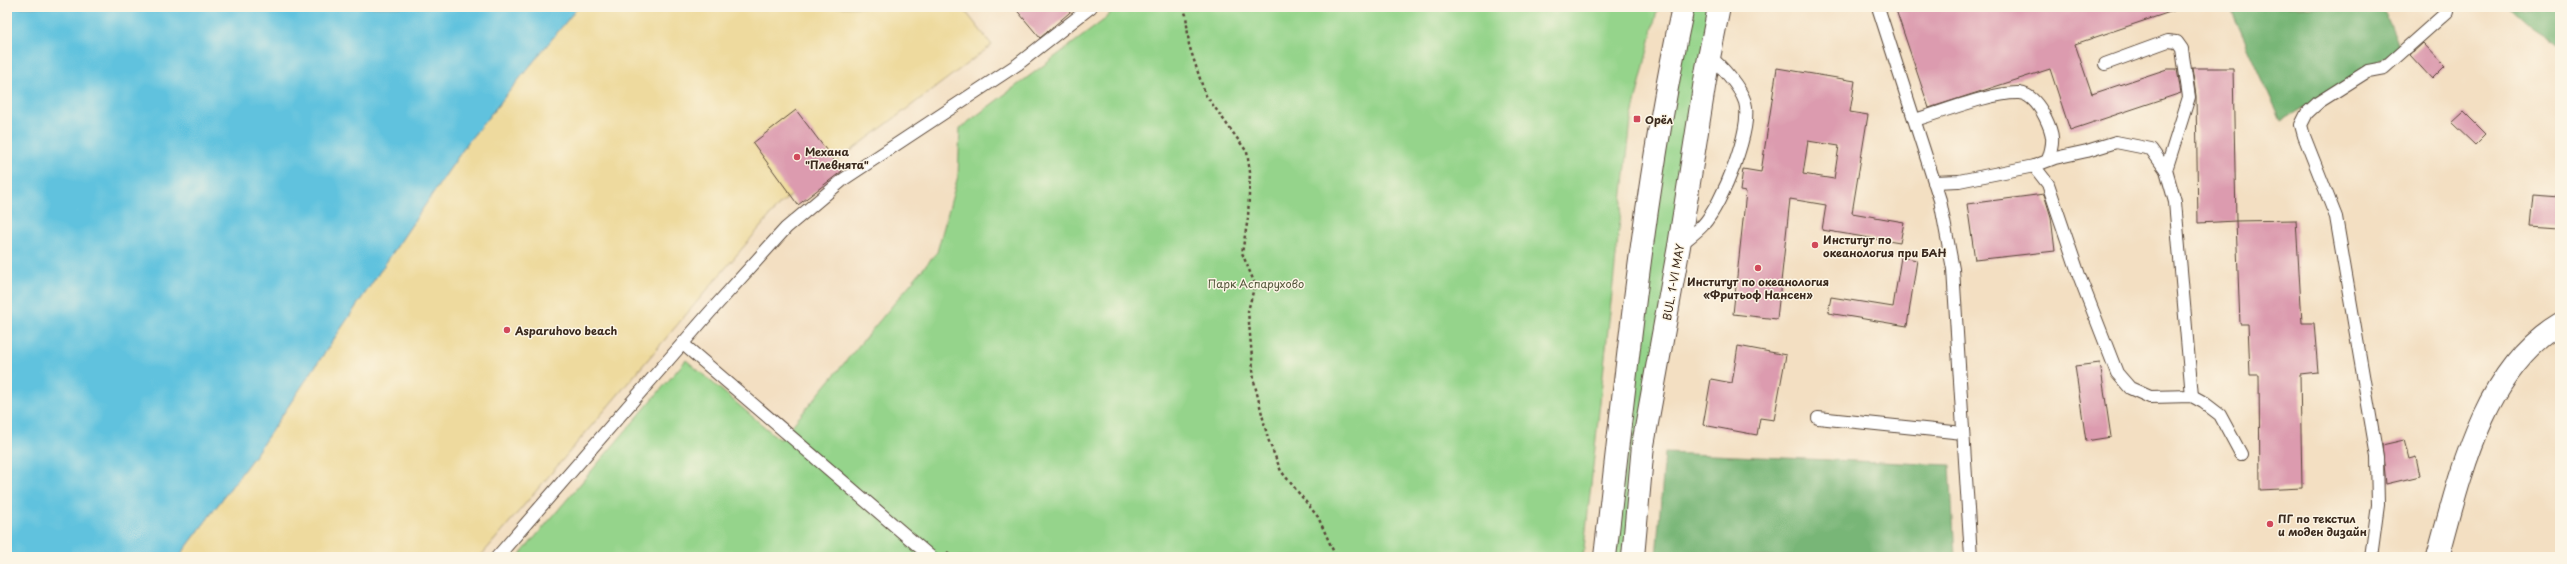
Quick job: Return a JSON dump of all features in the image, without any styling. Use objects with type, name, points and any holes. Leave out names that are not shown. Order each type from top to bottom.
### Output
[{"type":"main road","points":[[1604,557],[1645,230],[1671,64],[1683,7]]},
{"type":"main road","name":"BUL. 1-VI MAY","points":[[1633,557],[1643,445],[1679,246],[1709,56],[1719,7]]},
{"type":"main road","points":[[2438,557],[2465,459],[2501,383],[2530,348],[2560,324]]},
{"type":"lane","points":[[497,557],[786,228],[844,179],[1018,64],[1091,7]]},
{"type":"lane","points":[[1878,7],[1940,200],[1953,269],[1971,557]]},
{"type":"lane","points":[[2371,557],[2378,505],[2377,457],[2336,217],[2304,136],[2302,125],[2307,113],[2319,102],[2368,71],[2384,68],[2447,12]]},
{"type":"lane","points":[[2105,64],[2168,41],[2177,42],[2182,50],[2189,97],[2166,170]]},
{"type":"lane","points":[[1679,246],[1703,225],[1723,196],[1746,121],[1745,102],[1722,66],[1709,56]]},
{"type":"lane","points":[[1915,120],[1998,96],[2020,93],[2038,104],[2046,118],[2054,142],[2048,160]]},
{"type":"lane","points":[[1934,182],[1959,181],[2034,166],[2048,160],[2116,142],[2151,149],[2166,170],[2175,202],[2192,396]]},
{"type":"lane","points":[[2034,166],[2048,184],[2080,278],[2117,373],[2130,388],[2150,397],[2192,396],[2220,415],[2241,454]]},
{"type":"lane","points":[[683,344],[931,557]]},
{"type":"lane","points":[[1818,418],[1963,433]]},
{"type":"path","points":[[1183,7],[1186,15],[1189,45],[1205,94],[1246,152],[1250,172],[1248,210],[1242,253],[1255,284],[1248,311],[1254,381],[1268,439],[1281,471],[1318,517],[1336,557]]},
{"type":"green space","name":"Парк Аспарухово","points":[[1116,7],[1658,7],[1631,120],[1583,557],[518,557],[686,360],[780,440],[937,252],[958,176],[960,128],[1104,20]]},
{"type":"green space","points":[[1683,7],[1719,7],[1633,557],[1606,557]]},
{"type":"green space","points":[[2230,7],[2375,7],[2386,14],[2400,48],[2281,121]]},
{"type":"green space","points":[[2510,7],[2560,7],[2560,43],[2558,44],[2530,25]]},
{"type":"green space","points":[[1665,453],[1950,465],[1955,557],[1656,557]]},
{"type":"sand","name":"Asparuhovo beach","points":[[578,7],[971,7],[966,12],[992,45],[780,204],[480,557],[179,557],[255,455],[468,142]]},
{"type":"water","points":[[7,7],[578,7],[468,142],[255,455],[179,557],[7,557]]},
{"type":"building","points":[[1014,7],[1076,7],[1040,38]]},
{"type":"building","points":[[1895,7],[2176,7],[2176,10],[2075,44],[2092,94],[2167,69],[2177,69],[2181,93],[2070,130],[2050,69],[1929,108]]},
{"type":"building","points":[[2423,43],[2445,66],[2432,79],[2410,55]]},
{"type":"building","points":[[1777,68],[1855,81],[1850,112],[1868,115],[1852,213],[1904,222],[1900,243],[1822,230],[1826,205],[1790,199],[1777,319],[1733,314],[1746,192],[1740,191],[1743,169],[1761,172]],"holes":[[[1808,141],[1839,146],[1834,179],[1803,174]]]},
{"type":"building","points":[[2192,68],[2233,68],[2236,221],[2198,223],[2196,96]]},
{"type":"building","name":"Механа \"Плевнята\"","points":[[796,110],[842,171],[798,205],[753,143]]},
{"type":"building","points":[[2464,112],[2486,134],[2475,145],[2452,123]]},
{"type":"building","points":[[2044,194],[2051,217],[2055,251],[1975,260],[1967,204]]},
{"type":"building","points":[[2533,195],[2560,197],[2559,228],[2530,226]]},
{"type":"building","points":[[2296,220],[2302,323],[2314,323],[2318,372],[2300,374],[2302,488],[2260,490],[2259,375],[2250,375],[2248,324],[2240,324],[2236,221]]},
{"type":"building","points":[[1901,257],[1917,260],[1907,326],[1828,313],[1831,297],[1893,307]]},
{"type":"building","points":[[1738,346],[1786,355],[1774,420],[1760,418],[1757,435],[1703,425],[1711,379],[1732,383]]},
{"type":"building","points":[[2100,363],[2111,437],[2086,441],[2075,366]]},
{"type":"building","points":[[2404,440],[2409,459],[2416,457],[2420,476],[2386,484],[2382,445]]},
{"type":"place","name":"Орёл","points":[[1637,119]]},
{"type":"place","name":"Механа \"Плевнята\"","points":[[797,157]]},
{"type":"place","name":"Институт по океанология при БАН","points":[[1815,245]]},
{"type":"place","name":"Институт по океанология «Фритьоф Нансен»","points":[[1758,268]]},
{"type":"place","name":"Asparuhovo beach","points":[[507,330]]},
{"type":"place","name":"ПГ по текстил и моден дизайн","points":[[2270,524]]}]
